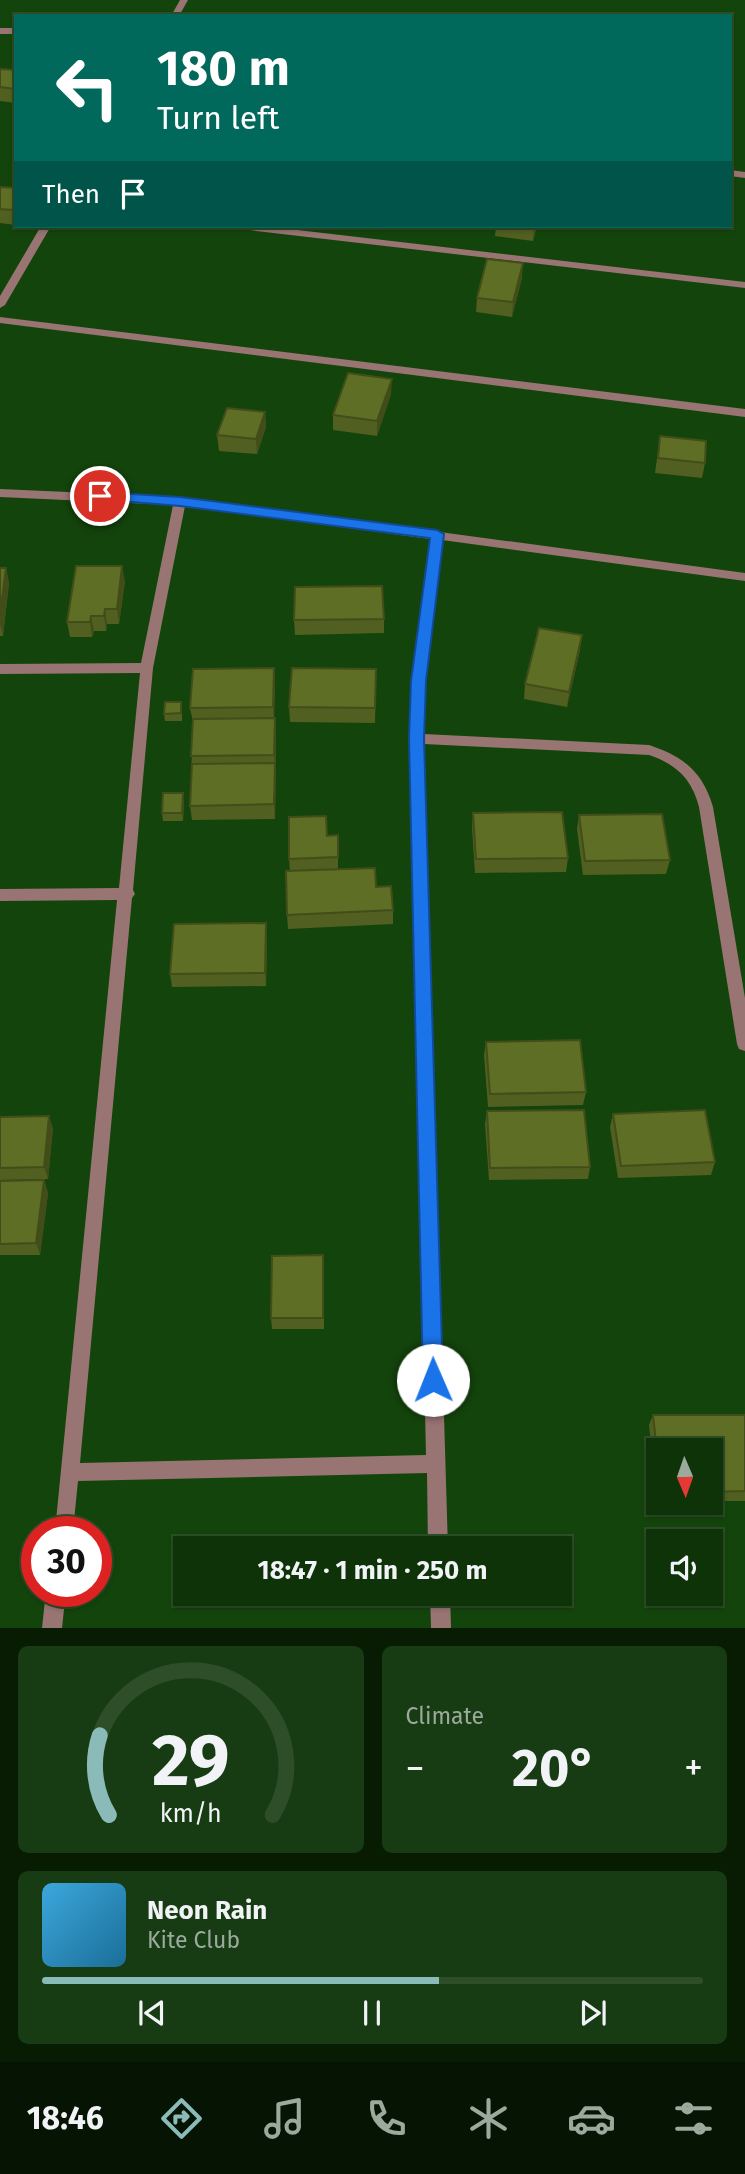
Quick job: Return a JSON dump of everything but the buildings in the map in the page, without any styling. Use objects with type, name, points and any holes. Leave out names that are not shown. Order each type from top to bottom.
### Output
[{"type":"street","points":[[0,305],[45,228]]},
{"type":"street","points":[[257,228],[745,285]]},
{"type":"street","points":[[0,320],[745,414]]},
{"type":"street","points":[[0,493],[180,501],[745,577]]},
{"type":"street","points":[[66,1516],[128,894],[147,668],[180,501]]},
{"type":"street","points":[[437,534],[418,681],[417,739],[438,1536]]},
{"type":"street","points":[[0,669],[147,668]]},
{"type":"street","points":[[417,739],[649,750],[672,757],[689,769],[702,788],[706,807],[745,1044]]},
{"type":"street","points":[[0,895],[128,894]]},
{"type":"street","points":[[71,1472],[435,1464]]},
{"type":"street","points":[[440,1606],[441,1628]]},
{"type":"street","points":[[52,1628],[54,1607]]},
{"type":"route","points":[[100,496],[180,501],[437,534],[418,681],[417,739],[433,1380]]}]
